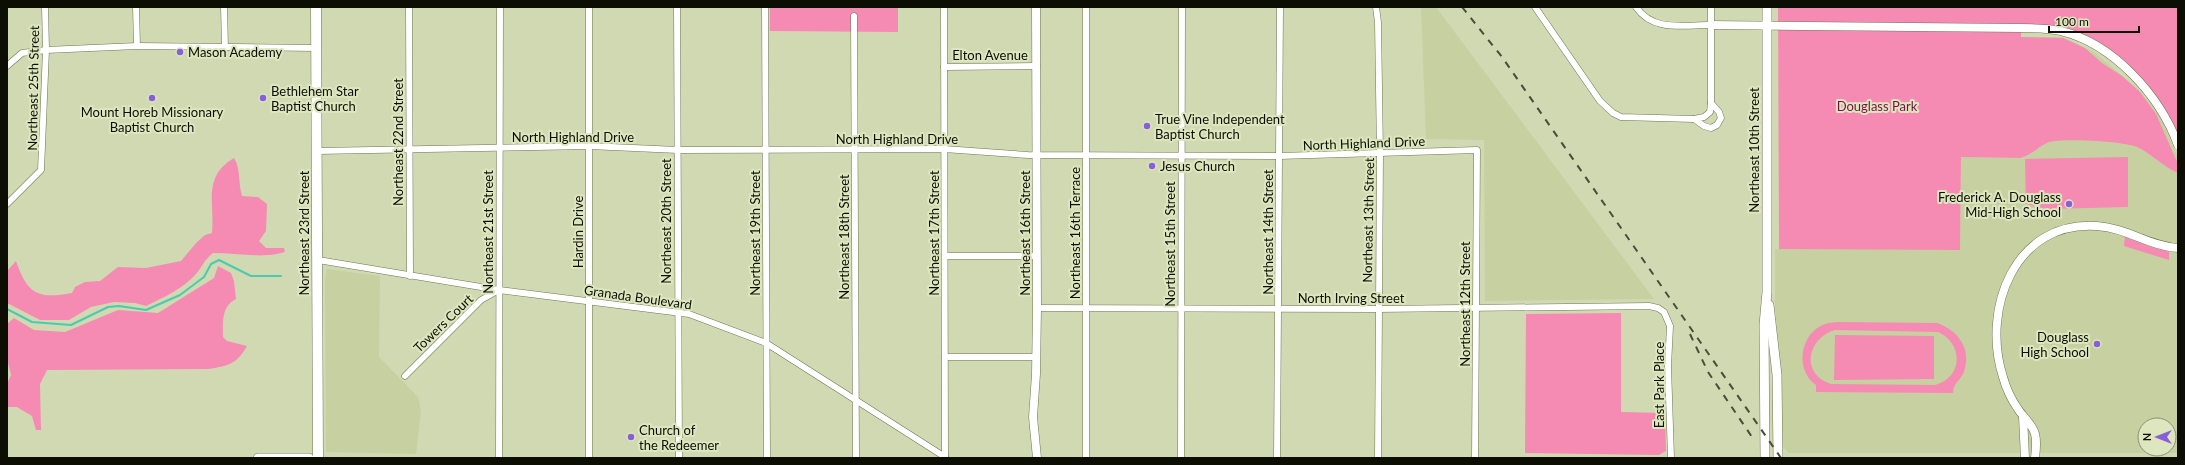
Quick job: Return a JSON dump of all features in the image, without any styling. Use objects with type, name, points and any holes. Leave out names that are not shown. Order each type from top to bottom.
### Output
[{"type":"main road","name":"Northeast 23rd Street","points":[[316,7],[318,458]]},
{"type":"main road","name":"Northeast 10th Street","points":[[1765,458],[1764,325],[1767,292],[1767,7]]},
{"type":"main road","name":"Northeast 10th Street","points":[[1767,292],[1773,325],[1777,375],[1778,458]]},
{"type":"main road","points":[[258,458],[309,458]]},
{"type":"street","name":"Northeast 25th Street","points":[[7,204],[42,170],[46,50],[45,7]]},
{"type":"street","points":[[136,7],[137,46]]},
{"type":"street","points":[[224,7],[224,48]]},
{"type":"street","name":"Northeast 22nd Street","points":[[409,7],[410,276]]},
{"type":"street","name":"Northeast 21st Street","points":[[499,458],[500,7]]},
{"type":"street","name":"Hardin Drive","points":[[589,7],[589,458]]},
{"type":"street","name":"Northeast 20th Street","points":[[677,7],[677,312],[679,458]]},
{"type":"street","name":"Northeast 19th Street","points":[[765,7],[767,458]]},
{"type":"street","name":"Northeast 17th Street","points":[[944,7],[945,457]]},
{"type":"street","name":"Northeast 16th Street","points":[[1036,7],[1037,308],[1033,418],[1037,458]]},
{"type":"street","name":"Northeast 16th Terrace","points":[[1086,7],[1086,458]]},
{"type":"street","name":"Northeast 15th Street","points":[[1181,458],[1182,7]]},
{"type":"street","name":"Northeast 14th Street","points":[[1277,458],[1280,7]]},
{"type":"street","name":"Northeast 13th Street","points":[[1376,7],[1379,45],[1380,154],[1377,309],[1378,458]]},
{"type":"street","points":[[1535,7],[1600,101],[1613,113],[1630,118],[1694,119],[1704,117],[1710,112],[1711,7]]},
{"type":"street","points":[[1636,7],[1647,20],[1658,25],[2021,28],[2061,31],[2091,44],[2114,59],[2133,76],[2148,91],[2163,112],[2178,145]]},
{"type":"street","name":"Northeast 18th Street","points":[[854,16],[856,458]]},
{"type":"street","points":[[7,66],[22,53],[46,50],[137,46],[317,48]]},
{"type":"street","name":"Elton Avenue","points":[[944,67],[1036,66]]},
{"type":"street","points":[[1694,119],[1704,126],[1711,128],[1717,125],[1721,118],[1719,112],[1711,103]]},
{"type":"street","name":"North Highland Drive","points":[[317,151],[409,151],[589,146],[678,150],[944,149],[1037,154],[1279,156],[1477,150]]},
{"type":"street","name":"Northeast 12th Street","points":[[1475,458],[1477,150]]},
{"type":"street","points":[[2035,458],[2035,433],[2008,391],[1997,356],[1996,332],[1999,306],[2007,284],[2025,254],[2036,243],[2050,233],[2069,227],[2084,225],[2122,230],[2154,244],[2178,248]]},
{"type":"street","points":[[945,256],[1037,256]]},
{"type":"street","name":"Granada Boulevard","points":[[318,260],[499,290],[688,314],[766,343],[945,457]]},
{"type":"street","name":"Towers Court","points":[[405,376],[481,300],[499,290]]},
{"type":"street","name":"North Irving Street","points":[[1037,308],[1377,309],[1649,306],[1658,308],[1664,312]]},
{"type":"street","name":"East Park Place","points":[[1664,312],[1670,326],[1668,366],[1671,458]]},
{"type":"street","points":[[945,357],[1036,358]]},
{"type":"street","points":[[2023,416],[2025,458]]},
{"type":"shaded area","points":[[1421,7],[1436,7],[1654,299],[1485,301],[1484,140],[1426,139]]},
{"type":"shaded area","name":"Frederick A. Douglass Mid-High School","points":[[2021,37],[2063,37],[2095,53],[2137,88],[2159,114],[2178,158],[2178,453],[2177,417],[2137,417],[2137,453],[1789,453],[1783,447],[1782,385],[1775,306],[1775,249],[1960,249],[1961,157],[2020,158]]},
{"type":"shaded area","points":[[327,269],[380,276],[379,357],[418,397],[421,411],[416,454],[326,452],[325,280]]},
{"type":"green space","points":[[770,7],[898,7],[898,32],[770,31]]},
{"type":"green space","name":"Douglass Park","points":[[1778,7],[2178,7],[2178,134],[2163,107],[2135,73],[2082,34],[2055,26],[2021,25],[2021,37],[2063,38],[2085,48],[2102,63],[2122,76],[2140,92],[2156,114],[2178,164],[2178,173],[2137,147],[2119,143],[2079,140],[2049,142],[2028,155],[2020,158],[1961,157],[1960,250],[1779,249]]},
{"type":"green space","points":[[2128,157],[2128,207],[2047,209],[2026,204],[2025,159]]},
{"type":"green space","points":[[234,158],[239,171],[242,196],[258,197],[267,204],[266,231],[259,241],[266,248],[284,248],[285,252],[268,255],[213,253],[196,274],[185,284],[146,306],[135,303],[114,302],[91,307],[69,320],[40,320],[7,303],[7,271],[16,261],[20,272],[30,288],[43,294],[60,295],[72,293],[75,287],[85,282],[100,281],[118,267],[146,268],[181,261],[197,242],[205,235],[212,233],[212,191],[214,182],[217,174],[224,165]]},
{"type":"green space","points":[[2125,235],[2149,246],[2169,251],[2169,260],[2124,246]]},
{"type":"green space","points":[[218,266],[231,273],[234,281],[236,299],[231,302],[225,310],[223,337],[227,341],[247,346],[240,357],[236,360],[221,367],[208,369],[47,370],[40,384],[41,430],[36,430],[32,416],[17,407],[7,407],[7,384],[11,375],[7,359],[7,324],[14,318],[34,330],[65,332],[118,310],[158,313],[214,278]]},
{"type":"green space","points":[[1621,313],[1621,412],[1665,413],[1666,451],[1659,455],[1525,453],[1526,314]]},
{"type":"green space","points":[[1836,322],[1937,323],[1945,326],[1957,336],[1965,348],[1966,364],[1964,372],[1955,384],[1953,393],[1816,392],[1816,385],[1806,373],[1803,365],[1802,357],[1806,341],[1818,327]],"holes":[[[1835,330],[1938,332],[1946,337],[1952,344],[1956,351],[1957,360],[1951,375],[1944,381],[1935,385],[1831,384],[1821,379],[1811,365],[1813,348],[1818,340]]]},
{"type":"green space","points":[[1835,335],[1934,336],[1934,379],[1834,380]]},
{"type":"waterway","points":[[7,309],[32,322],[71,325],[108,307],[119,306],[146,310],[180,295],[204,277],[211,264],[219,260],[251,276],[281,276]]},
{"type":"railway","points":[[1462,7],[1502,57],[1781,458]]},
{"type":"railway","points":[[1690,334],[1708,372],[1752,437]]},
{"type":"place","name":"Mason Academy","points":[[180,52]]},
{"type":"place","name":"Mount Horeb Missionary Baptist Church","points":[[152,98]]},
{"type":"place","name":"Bethlehem Star Baptist Church","points":[[263,98]]},
{"type":"place","name":"True Vine Independent Baptist Church","points":[[1147,126]]},
{"type":"place","name":"Jesus Church","points":[[1152,166]]},
{"type":"place","name":"Frederick A. Douglass Mid-High School","points":[[2069,204]]},
{"type":"place","name":"Douglass High School","points":[[2097,344]]},
{"type":"place","name":"Church of the Redeemer","points":[[631,437]]}]
